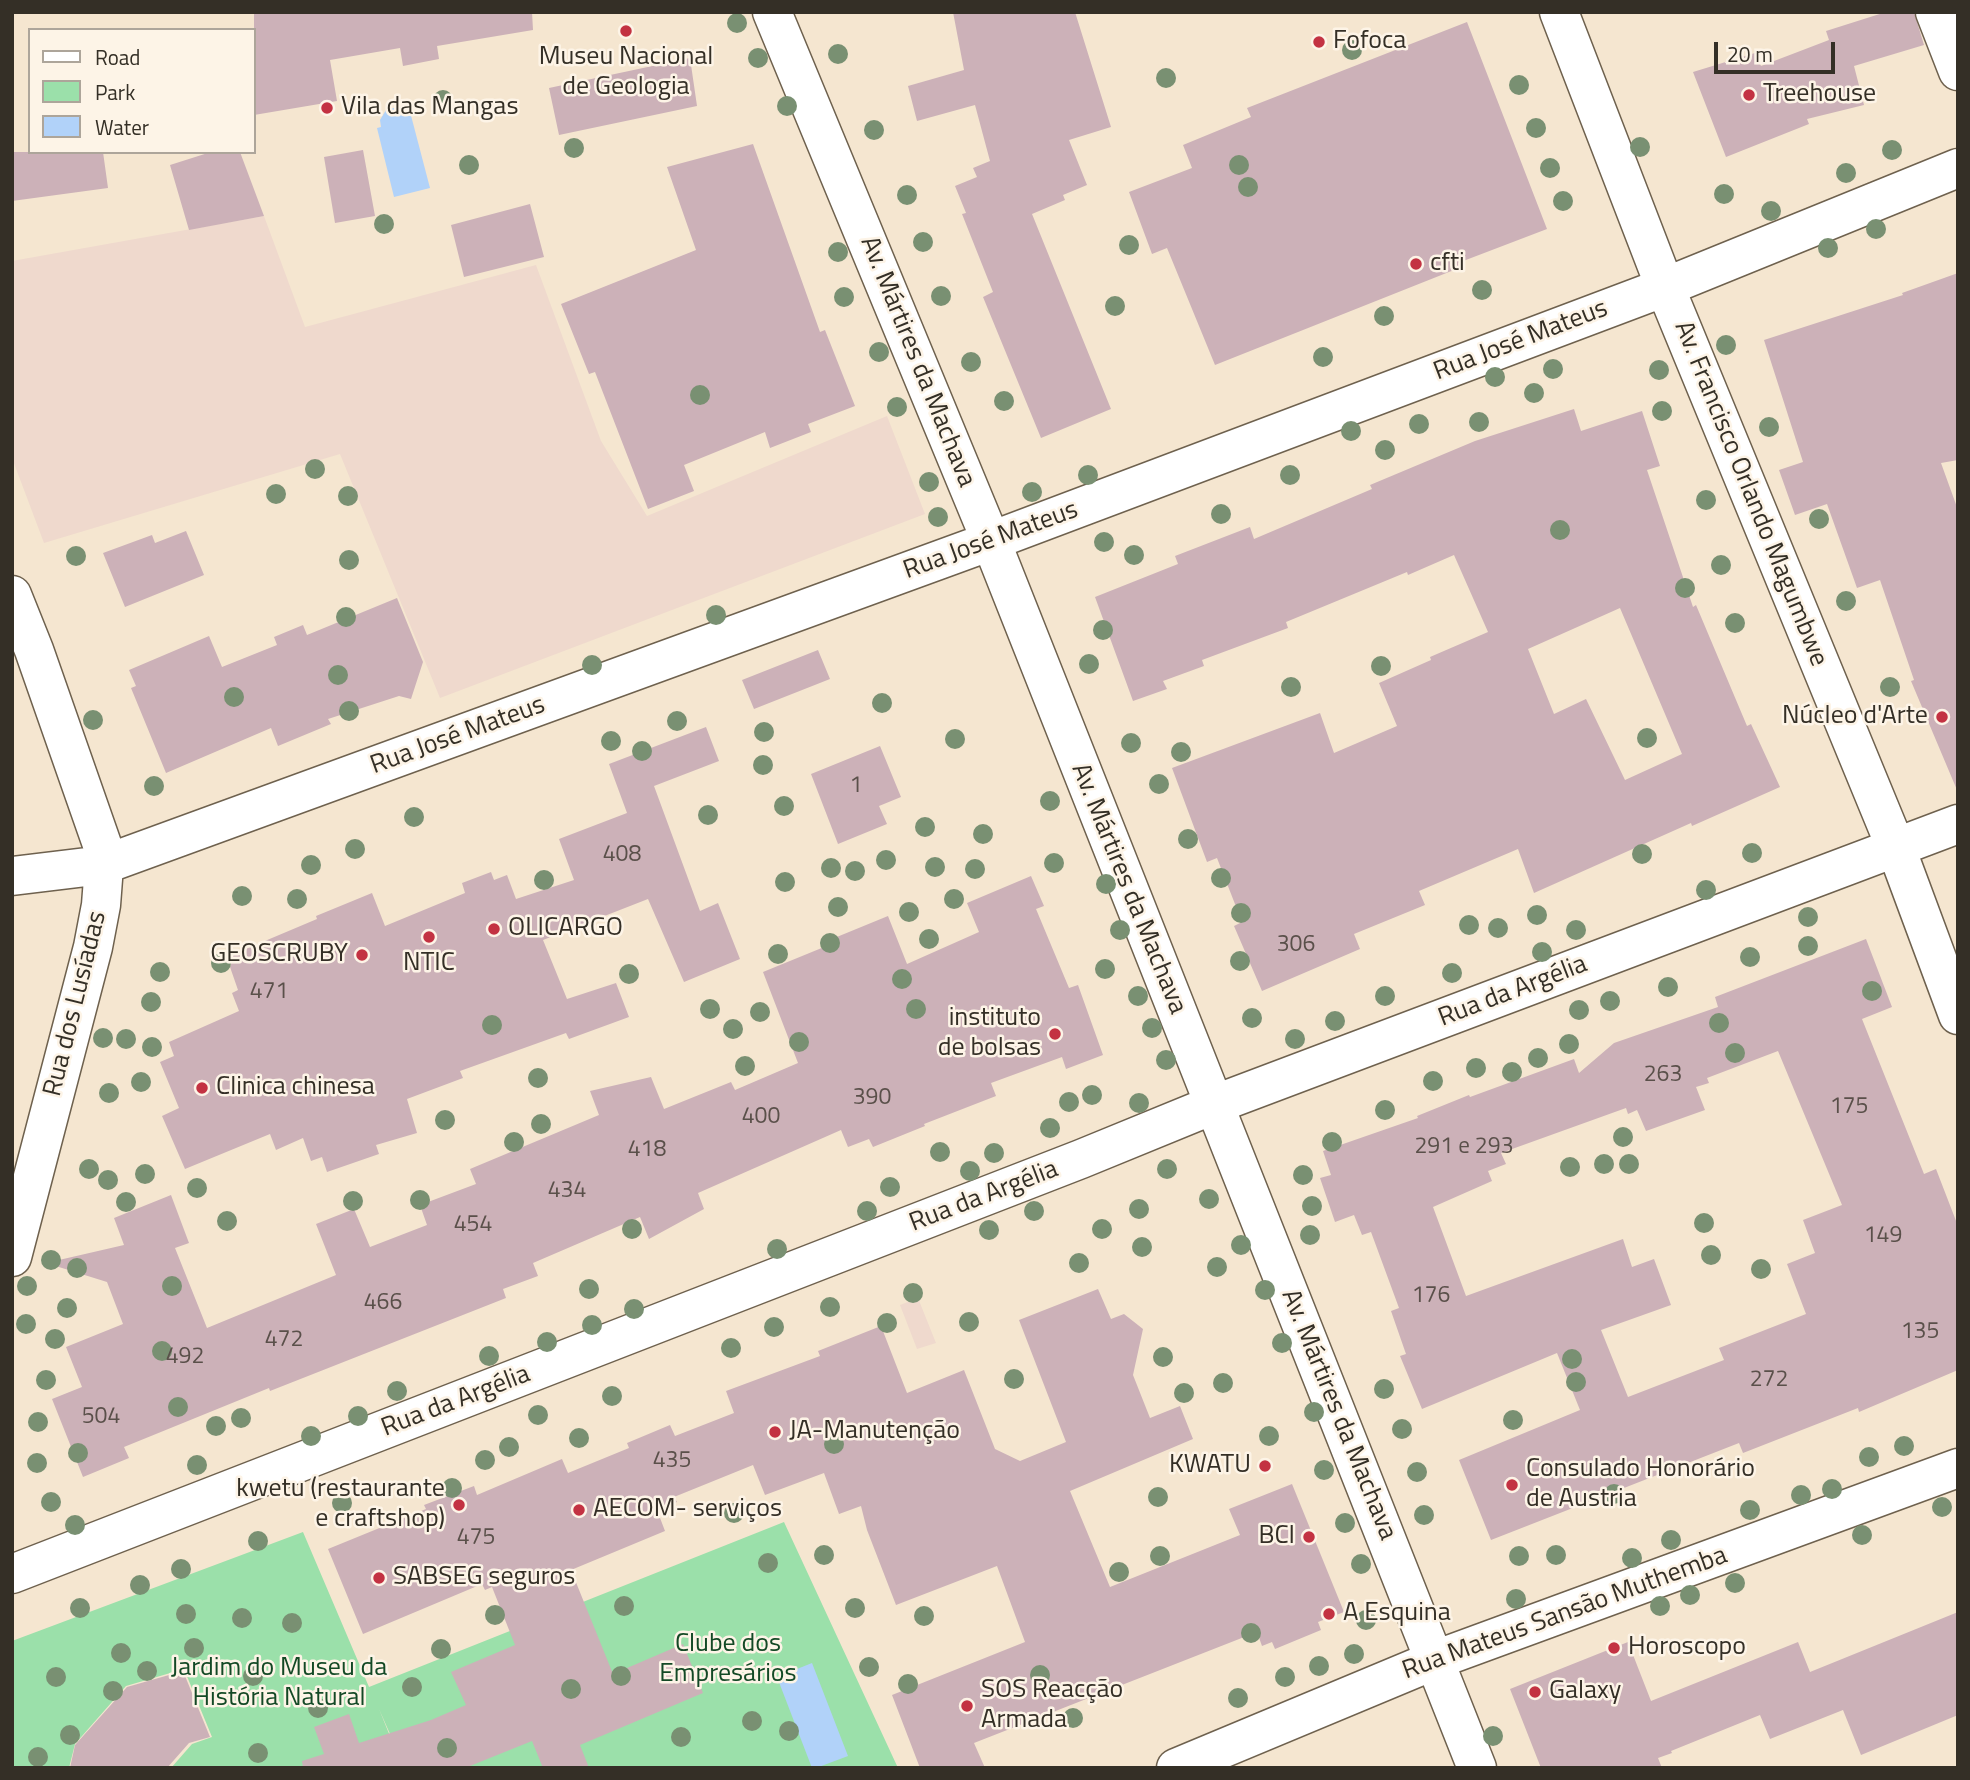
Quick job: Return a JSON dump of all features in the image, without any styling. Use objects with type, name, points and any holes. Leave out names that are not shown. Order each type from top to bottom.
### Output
[{"type":"street","name":"Av. Mártires da Machava","points":[[772,12],[991,541],[1477,1768]]},
{"type":"street","name":"Av. Francisco Orlando Magumbwe","points":[[1559,12],[1665,287],[1896,848],[1958,1015]]},
{"type":"street","points":[[1935,12],[1958,71]]},
{"type":"street","name":"Rua José Mateus","points":[[12,876],[104,859],[991,541],[1665,287],[1958,168]]},
{"type":"street","name":"Rua dos Lusíadas","points":[[12,598],[34,650],[104,859],[101,905],[93,947],[12,1257]]},
{"type":"street","name":"Rua da Argélia","points":[[12,1574],[1081,1159],[1213,1105],[1958,824]]},
{"type":"street","points":[[12,1278],[105,930],[101,905]]},
{"type":"street","name":"Rua Mateus Sansão Muthemba","points":[[1176,1768],[1436,1660],[1958,1468]]},
{"type":"shaded area","points":[[264,216],[305,327],[536,265],[601,441],[647,516],[887,416],[925,514],[440,698],[340,454],[44,543],[12,458],[12,261]]},
{"type":"shaded area","points":[[918,1298],[936,1343],[917,1349],[900,1305]]},
{"type":"green space","points":[[784,1522],[898,1768],[405,1768],[379,1709],[403,1768],[171,1768],[192,1744],[212,1737],[184,1669],[126,1686],[75,1744],[69,1768],[12,1768],[12,1641],[303,1532],[369,1687]]},
{"type":"water","points":[[408,104],[430,188],[394,197],[377,128],[381,127],[380,120],[386,110]]},
{"type":"water","points":[[812,1663],[848,1756],[816,1768],[812,1768],[777,1677]]},
{"type":"building","points":[[254,12],[532,12],[533,30],[437,46],[439,59],[403,66],[400,48],[330,60],[337,101],[256,115]]},
{"type":"building","points":[[953,12],[1075,12],[1111,127],[1069,140],[1087,185],[1063,195],[1065,200],[1032,214],[1111,409],[1041,438],[983,297],[993,292],[962,214],[966,213],[955,186],[977,177],[973,168],[990,161],[975,105],[917,121],[908,86],[964,70]]},
{"type":"building","points":[[1886,12],[1914,12],[1924,45],[1854,66],[1864,105],[1807,119],[1809,124],[1726,157],[1693,72],[1755,53],[1761,66],[1829,40],[1826,31]]},
{"type":"building","points":[[1467,22],[1547,229],[1458,263],[1459,268],[1215,365],[1167,248],[1152,254],[1129,192],[1192,168],[1183,145],[1251,117],[1247,108]]},
{"type":"building","points":[[690,58],[697,106],[559,135],[549,88]]},
{"type":"building","points":[[753,144],[820,332],[825,330],[855,406],[808,424],[811,432],[770,448],[765,432],[684,465],[694,491],[648,509],[595,372],[589,374],[561,304],[696,250],[667,167]]},
{"type":"building","points":[[363,150],[375,216],[335,223],[324,157]]},
{"type":"building","points":[[12,152],[103,154],[108,188],[12,201]]},
{"type":"building","points":[[205,154],[241,154],[264,216],[189,230],[170,165]]},
{"type":"building","points":[[530,204],[544,257],[464,277],[451,225]]},
{"type":"building","points":[[1958,273],[1958,460],[1941,463],[1958,510],[1957,790],[1911,681],[1914,680],[1880,580],[1857,588],[1827,504],[1795,515],[1779,470],[1803,462],[1764,340],[1903,295],[1902,293]]},
{"type":"building","points":[[1574,409],[1581,431],[1642,411],[1660,466],[1647,470],[1693,607],[1696,605],[1747,726],[1751,724],[1780,787],[1692,826],[1691,823],[1534,893],[1518,849],[1419,891],[1425,905],[1354,934],[1360,949],[1262,991],[1234,926],[1242,922],[1217,858],[1207,862],[1172,768],[1320,713],[1334,753],[1397,726],[1379,683],[1488,632],[1454,555],[1286,622],[1288,628],[1202,660],[1204,666],[1163,681],[1167,689],[1133,701],[1095,597],[1178,564],[1175,556],[1250,527],[1254,539],[1372,489],[1370,485],[1475,441]],"holes":[[[1620,608],[1682,754],[1625,780],[1586,699],[1554,714],[1528,649]]]},
{"type":"building","points":[[186,531],[204,575],[125,607],[103,553],[152,535],[155,543]]},
{"type":"building","points":[[397,598],[423,662],[411,699],[399,696],[328,719],[331,724],[278,746],[271,728],[166,773],[131,688],[136,686],[129,670],[209,636],[222,667],[277,645],[274,637],[303,625],[307,635]]},
{"type":"building","points":[[818,650],[830,679],[754,709],[742,680]]},
{"type":"building","points":[[706,727],[719,761],[654,786],[700,911],[718,903],[740,959],[684,982],[648,899],[543,940],[567,999],[616,983],[629,1017],[569,1039],[566,1033],[460,1071],[463,1078],[407,1099],[417,1133],[376,1145],[379,1154],[327,1172],[322,1157],[311,1161],[303,1138],[276,1150],[270,1134],[185,1169],[162,1116],[179,1108],[160,1062],[174,1056],[169,1042],[239,1011],[232,993],[238,990],[230,967],[234,954],[372,893],[385,926],[465,893],[462,883],[491,872],[494,880],[507,875],[516,899],[574,880],[559,839],[627,813],[609,764]]},
{"type":"building","points":[[880,746],[901,797],[879,806],[887,824],[838,844],[811,774]]},
{"type":"building","points":[[1031,876],[1044,906],[1036,909],[1069,988],[1078,985],[1103,1055],[1066,1069],[1062,1057],[991,1083],[996,1096],[873,1147],[869,1139],[848,1147],[841,1130],[698,1193],[704,1209],[649,1239],[640,1217],[533,1263],[538,1276],[503,1289],[506,1298],[270,1391],[269,1388],[124,1447],[129,1458],[83,1477],[52,1399],[82,1387],[66,1347],[123,1324],[107,1282],[46,1263],[124,1245],[114,1218],[171,1195],[189,1243],[175,1248],[207,1328],[336,1275],[316,1224],[354,1209],[370,1247],[427,1225],[420,1205],[476,1184],[470,1169],[599,1115],[590,1091],[651,1077],[664,1109],[731,1082],[735,1090],[798,1063],[763,972],[829,945],[827,941],[888,916],[907,964],[979,932],[967,903]]},
{"type":"building","points":[[1866,939],[1892,1007],[1862,1019],[1924,1174],[1936,1169],[1958,1226],[1958,1370],[1859,1412],[1858,1408],[1743,1453],[1739,1443],[1491,1540],[1459,1460],[1580,1410],[1557,1353],[1422,1409],[1400,1356],[1406,1354],[1391,1311],[1399,1308],[1371,1232],[1362,1235],[1354,1215],[1335,1222],[1320,1178],[1331,1175],[1323,1151],[1418,1118],[1417,1116],[1469,1095],[1470,1097],[1574,1059],[1579,1073],[1614,1043],[1718,1007],[1715,997]],"holes":[[[1778,1051],[1842,1205],[1803,1220],[1815,1253],[1787,1264],[1806,1314],[1719,1348],[1724,1360],[1628,1397],[1601,1330],[1671,1305],[1654,1259],[1632,1267],[1623,1239],[1466,1296],[1433,1207],[1492,1181],[1488,1171],[1506,1164],[1501,1153],[1626,1108],[1628,1114],[1637,1110],[1646,1131],[1705,1110],[1696,1087],[1709,1083],[1707,1078]]]},
{"type":"building","points":[[1098,1289],[1111,1319],[1124,1314],[1143,1329],[1133,1375],[1150,1418],[1180,1406],[1193,1439],[1070,1491],[1110,1587],[1240,1535],[1229,1509],[1292,1484],[1344,1612],[1318,1622],[1321,1630],[1275,1649],[1272,1642],[1262,1646],[1257,1632],[974,1743],[985,1768],[920,1768],[892,1695],[1025,1642],[997,1566],[896,1605],[867,1530],[861,1506],[839,1514],[824,1473],[765,1495],[753,1465],[674,1497],[677,1502],[657,1510],[665,1531],[571,1570],[613,1674],[683,1644],[703,1693],[580,1745],[589,1768],[543,1768],[532,1741],[465,1768],[303,1768],[302,1761],[324,1754],[314,1727],[349,1714],[359,1743],[431,1720],[466,1705],[451,1672],[515,1645],[492,1587],[485,1590],[482,1584],[363,1634],[328,1549],[426,1509],[424,1505],[474,1486],[477,1495],[562,1459],[568,1473],[629,1448],[627,1443],[670,1425],[675,1436],[734,1413],[726,1391],[820,1356],[818,1351],[881,1326],[907,1393],[964,1370],[995,1449],[1020,1461],[1066,1442],[1019,1320]]},
{"type":"building","points":[[1958,1612],[1958,1715],[1861,1755],[1843,1710],[1770,1739],[1760,1715],[1658,1758],[1662,1768],[1541,1768],[1510,1689],[1628,1642],[1651,1701],[1798,1642],[1810,1672]]},
{"type":"building","points":[[183,1671],[210,1737],[189,1743],[167,1768],[70,1768],[75,1745],[127,1687]]},
{"type":"place","name":"Museu Nacional de Geologia","points":[[626,31]]},
{"type":"place","name":"Fofoca","points":[[1319,42]]},
{"type":"place","name":"Treehouse","points":[[1749,95]]},
{"type":"place","name":"Vila das Mangas","points":[[327,108]]},
{"type":"place","name":"cfti","points":[[1416,264]]},
{"type":"place","name":"Núcleo d'Arte","points":[[1942,717]]},
{"type":"place","name":"OLICARGO","points":[[494,929]]},
{"type":"place","name":"NTIC","points":[[429,937]]},
{"type":"place","name":"GEOSCRUBY","points":[[362,955]]},
{"type":"place","name":"instituto de bolsas","points":[[1055,1034]]},
{"type":"place","name":"Clinica chinesa","points":[[202,1088]]},
{"type":"place","name":"JA-Manutenção","points":[[775,1432]]},
{"type":"place","name":"KWATU","points":[[1265,1466]]},
{"type":"place","name":"Consulado Honorário de Austria","points":[[1512,1485]]},
{"type":"place","name":"kwetu (restaurante e craftshop)","points":[[459,1505]]},
{"type":"place","name":"AECOM- serviços","points":[[579,1510]]},
{"type":"place","name":"BCI","points":[[1309,1537]]},
{"type":"place","name":"SABSEG seguros","points":[[379,1578]]},
{"type":"place","name":"A Esquina","points":[[1329,1614]]},
{"type":"place","name":"Horoscopo","points":[[1614,1648]]},
{"type":"place","name":"Galaxy","points":[[1535,1692]]},
{"type":"place","name":"SOS Reacção Armada","points":[[967,1706]]},
{"type":"park label","name":"Clube dos Empresários","points":[[728,1660]]},
{"type":"park label","name":"Jardim do Museu da História Natural","points":[[279,1684]]}]
